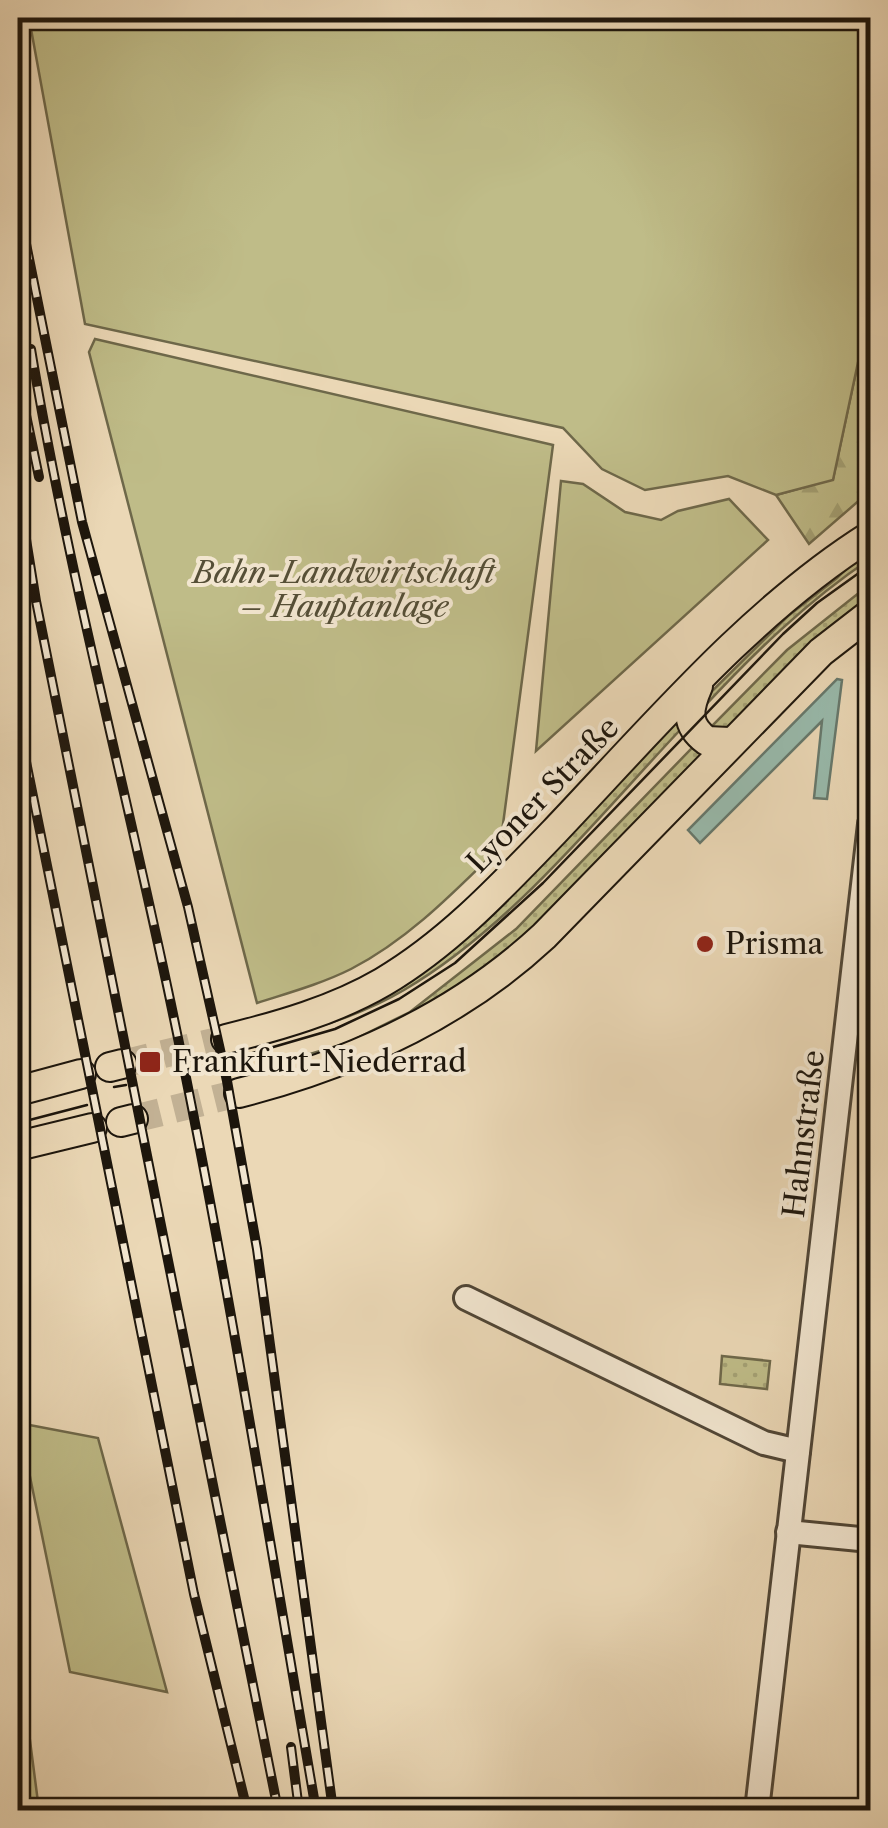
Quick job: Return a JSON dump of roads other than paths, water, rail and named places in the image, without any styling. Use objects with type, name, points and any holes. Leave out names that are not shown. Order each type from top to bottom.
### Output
[{"type":"main road","name":"Lyoner Straße","points":[[226,1039],[346,1000],[415,962],[500,888],[772,609],[834,559],[870,536]]},
{"type":"main road","points":[[239,1094],[293,1079],[363,1052],[429,1020],[483,986],[544,936],[820,652],[869,621]]},
{"type":"main road","points":[[701,680],[692,701],[690,721],[706,741],[730,742]]},
{"type":"main road","points":[[29,1088],[81,1074]]},
{"type":"main road","points":[[18,1146],[92,1128]]},
{"type":"street","name":"Hahnstraße","points":[[756,1810],[870,824]]},
{"type":"street","points":[[466,1298],[764,1443],[798,1451]]},
{"type":"street","points":[[788,1532],[870,1540]]},
{"type":"tunnel","points":[[122,1064],[226,1039]]},
{"type":"tunnel","points":[[133,1119],[239,1093]]},
{"type":"tram line","points":[[232,1059],[335,1029],[399,999],[455,963],[543,883],[783,634],[817,603],[870,565]]},
{"type":"tram line","points":[[114,1087],[126,1085]]},
{"type":"tram line","points":[[18,1123],[87,1105]]},
{"type":"railway","points":[[18,204],[82,522],[188,907],[227,1081],[257,1249],[333,1810]]},
{"type":"railway","points":[[31,349],[62,516],[193,1113],[316,1810]]},
{"type":"railway","points":[[18,377],[39,477]]},
{"type":"railway","points":[[18,490],[36,601],[278,1810]]},
{"type":"railway","points":[[18,722],[194,1594],[247,1810]]},
{"type":"railway","points":[[291,1747],[299,1810]]},
{"type":"place","name":"Prisma","points":[[705,944]]},
{"type":"place","name":"Frankfurt-Niederrad","points":[[150,1062]]},
{"type":"park label","name":"Bahn-Landwirtschaft – Hauptanlage","points":[[344,590]]}]
